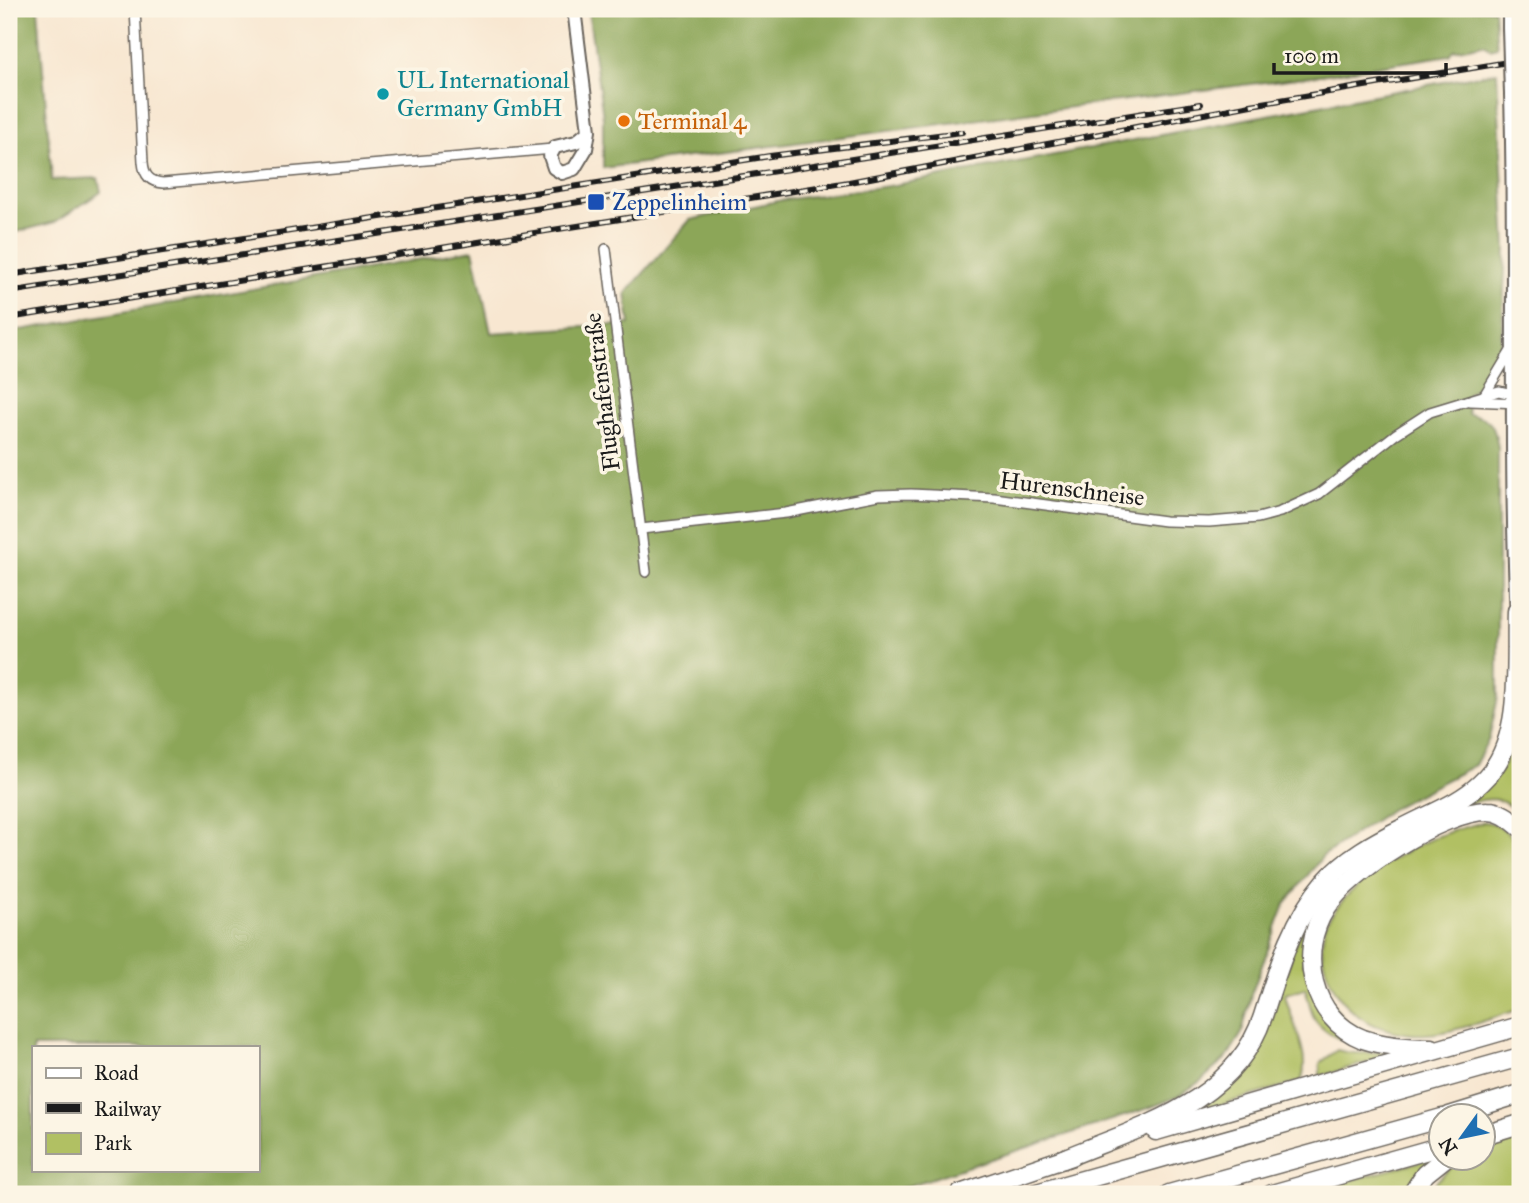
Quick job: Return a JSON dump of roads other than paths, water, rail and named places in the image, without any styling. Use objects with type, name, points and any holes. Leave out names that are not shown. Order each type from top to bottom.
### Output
[{"type":"highway","points":[[1063,1159],[1172,1114],[1222,1080],[1253,1040],[1301,915],[1327,879],[1365,849],[1461,798],[1488,776],[1507,742],[1515,679],[1517,611]]},
{"type":"highway","points":[[1446,1049],[1369,1040],[1335,1021],[1323,1006],[1312,974],[1311,946],[1315,931],[1326,906],[1345,884],[1378,858],[1413,838],[1480,811],[1499,812],[1520,827]]},
{"type":"highway","points":[[960,1194],[1063,1159],[1520,1026]]},
{"type":"highway","points":[[1033,1194],[1520,1057]]},
{"type":"highway","points":[[1493,1102],[1520,1094]]},
{"type":"highway","points":[[1169,1194],[1428,1122]]},
{"type":"highway","points":[[1272,1194],[1428,1150]]},
{"type":"highway","points":[[1412,1194],[1428,1171]]},
{"type":"main road","points":[[574,9],[589,128],[586,149],[572,171],[562,173],[554,168],[550,160],[553,149],[579,140],[589,128]]},
{"type":"main road","points":[[1509,9],[1515,212],[1513,348],[1520,679]]},
{"type":"main road","points":[[1515,212],[1520,245]]},
{"type":"street","points":[[135,9],[144,170],[151,181],[163,183],[553,149]]},
{"type":"street","name":"Flughafenstraße","points":[[606,249],[646,572]]},
{"type":"street","points":[[1485,394],[1513,348]]},
{"type":"street","name":"Hurenschneise","points":[[1468,401],[1499,390],[1516,399]]},
{"type":"street","name":"Hurenschneise","points":[[641,529],[786,513],[878,495],[911,494],[994,498],[1165,521],[1209,522],[1258,518],[1280,512],[1319,494],[1414,421],[1445,406],[1468,401],[1516,399]]},
{"type":"railway","points":[[9,318],[849,182],[1251,105],[1520,60]]},
{"type":"railway","points":[[9,292],[1201,104]]},
{"type":"railway","points":[[9,275],[770,156],[962,132]]},
{"type":"place","name":"UL International Germany GmbH","points":[[383,94]]},
{"type":"place","name":"Terminal 4","points":[[624,121]]},
{"type":"place","name":"Zeppelinheim","points":[[596,202]]}]
